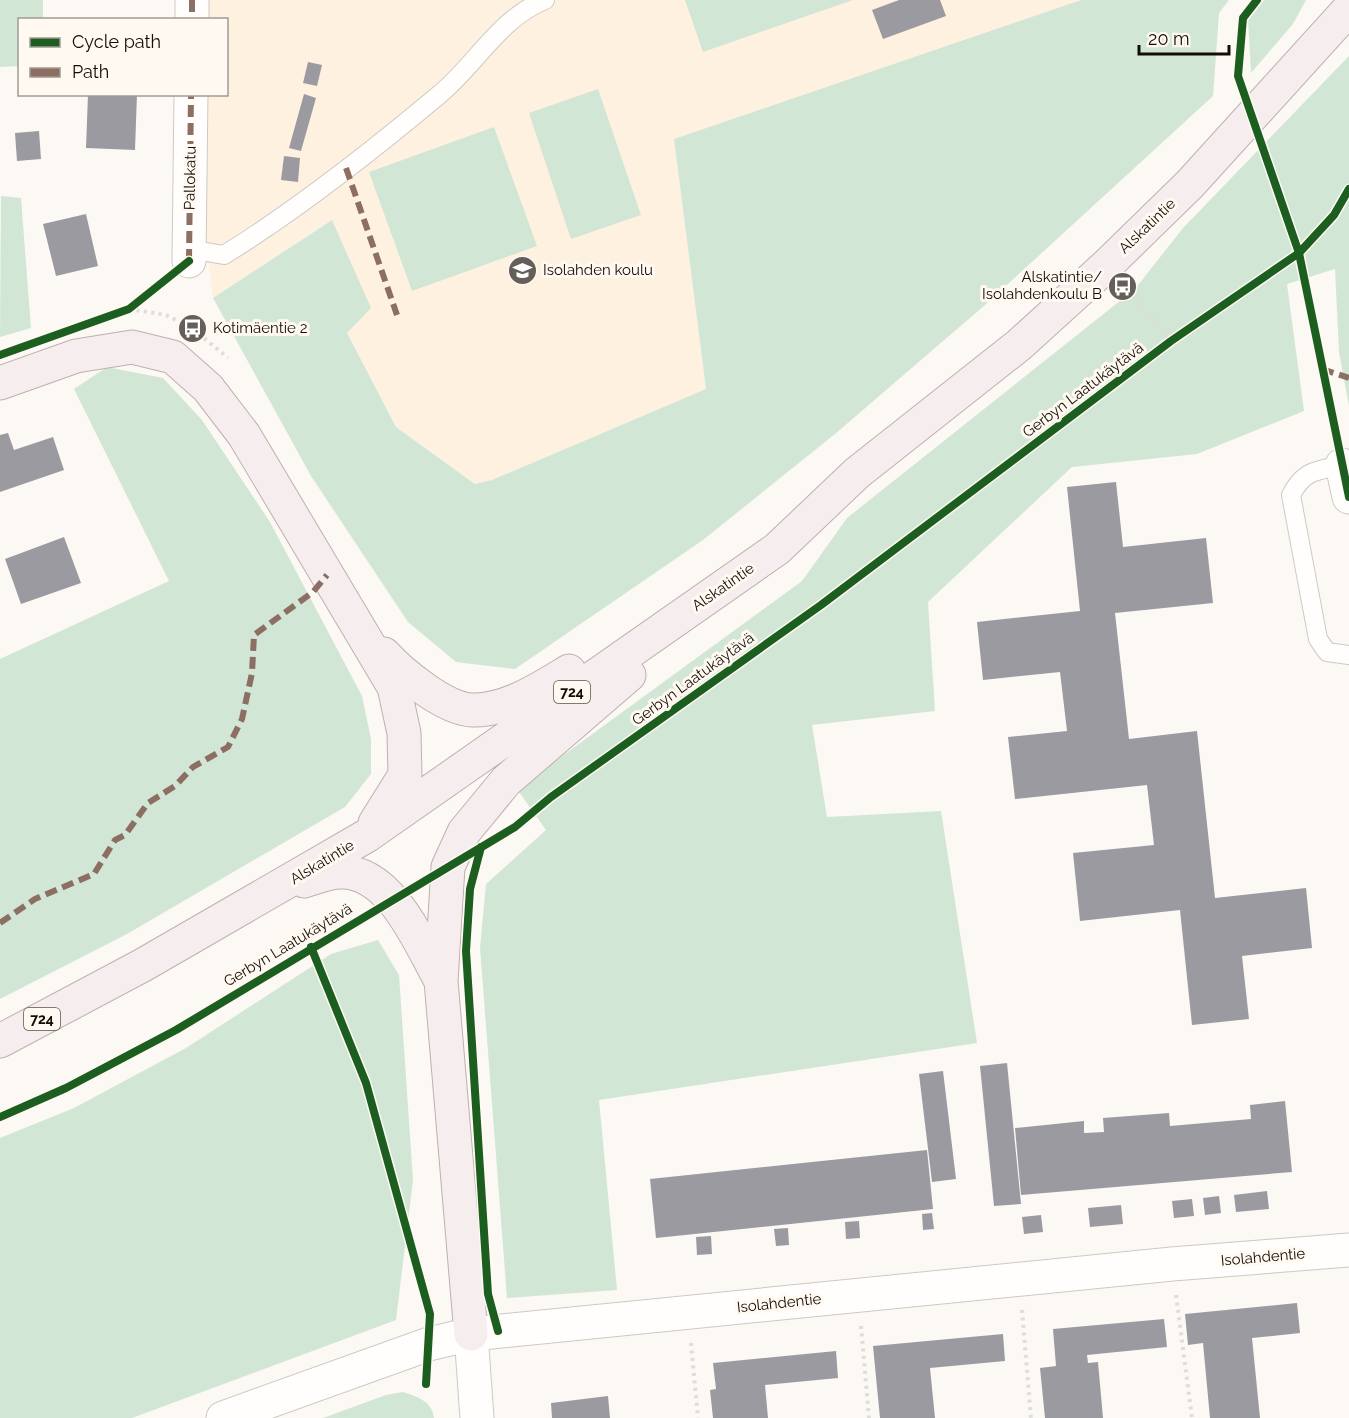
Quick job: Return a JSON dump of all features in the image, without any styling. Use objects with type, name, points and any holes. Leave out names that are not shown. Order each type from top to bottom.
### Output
[{"type":"main road","name":"Alskatintie","points":[[0,1041],[281,887],[368,835],[777,549],[857,473],[1019,345],[1106,266],[1190,183],[1349,9]]},
{"type":"main road","points":[[0,383],[76,356],[132,347],[173,357],[208,388],[244,435],[394,687],[404,733],[405,775],[368,835]]},
{"type":"main road","points":[[359,627],[400,672],[432,695],[470,710],[500,705],[537,690],[579,665],[721,564],[857,473]]},
{"type":"main road","points":[[471,1334],[441,981],[448,867],[464,832],[506,781],[777,549]]},
{"type":"main road","points":[[281,887],[341,872],[365,878],[394,898],[441,981]]},
{"type":"street","points":[[192,0],[192,18]]},
{"type":"street","name":"Pallokatu","points":[[189,255],[191,96]]},
{"type":"street","points":[[1342,465],[1349,497]]},
{"type":"street","name":"Isolahdentie","points":[[223,1418],[429,1344],[471,1334],[1172,1264],[1349,1250]]},
{"type":"street","points":[[471,1334],[477,1418]]},
{"type":"lane","points":[[189,255],[224,255],[274,224],[442,93],[525,8],[545,0]]},
{"type":"lane","points":[[1342,465],[1311,472],[1299,480],[1291,495],[1318,639],[1326,652],[1349,655]]},
{"type":"path","points":[[1123,286],[1171,341]]},
{"type":"path","points":[[118,313],[138,302]]},
{"type":"path","points":[[1172,1264],[1192,1418]]},
{"type":"path","points":[[1018,1280],[1031,1418]]},
{"type":"path","points":[[858,1295],[869,1418]]},
{"type":"path","points":[[688,1312],[698,1418]]},
{"type":"shaded area","name":"Isolahden koulu","points":[[209,0],[1081,0],[674,139],[706,389],[492,480],[476,484],[396,427],[347,333],[331,220],[213,298],[206,242],[208,96],[228,96],[228,18],[209,18]]},
{"type":"green space","points":[[0,0],[43,0],[43,18],[18,18],[18,66],[0,67]]},
{"type":"green space","points":[[685,0],[853,0],[703,52]]},
{"type":"green space","points":[[1081,0],[1229,0],[1219,13],[1213,96],[985,305],[835,434],[703,540],[515,669],[456,662],[408,622],[311,476],[213,298],[332,220],[371,308],[347,333],[396,427],[475,484],[492,480],[706,389],[674,139]]},
{"type":"green space","points":[[1264,0],[1306,0],[1293,24],[1251,73],[1248,20]]},
{"type":"green space","points":[[1349,56],[1349,406],[1339,352],[1335,269],[1287,284],[1304,411],[1197,454],[1072,467],[928,602],[935,711],[812,725],[827,817],[941,811],[977,1043],[599,1100],[617,1290],[507,1298],[480,948],[486,884],[546,830],[517,789],[802,581],[847,518],[1135,289],[1183,228]]},
{"type":"green space","points":[[598,89],[641,215],[571,239],[529,113]]},
{"type":"green space","points":[[494,127],[537,246],[412,291],[369,172]]},
{"type":"green space","points":[[1,196],[21,198],[31,328],[0,337]]},
{"type":"green space","points":[[107,367],[163,378],[202,420],[270,522],[362,696],[371,739],[371,774],[345,807],[127,934],[0,999],[0,659],[169,581],[74,389]]},
{"type":"green space","points":[[378,940],[399,975],[413,1180],[396,1320],[132,1418],[0,1418],[0,1138],[74,1108],[186,1048],[331,954]]},
{"type":"green space","points":[[403,1392],[427,1404],[434,1418],[323,1418],[386,1395]]},
{"type":"building","points":[[899,0],[940,0],[946,16],[883,39],[872,10]]},
{"type":"building","points":[[308,62],[322,65],[317,86],[303,83]]},
{"type":"building","points":[[304,94],[316,98],[301,151],[289,148]]},
{"type":"building","points":[[88,96],[137,96],[135,150],[86,148]]},
{"type":"building","points":[[39,131],[41,159],[17,161],[15,133]]},
{"type":"building","points":[[284,156],[300,158],[298,182],[281,180]]},
{"type":"building","points":[[86,214],[98,266],[56,276],[43,224]]},
{"type":"building","points":[[8,433],[14,450],[53,437],[64,470],[0,492],[0,435]]},
{"type":"building","points":[[1116,482],[1123,547],[1206,538],[1213,603],[1115,613],[1129,739],[1197,731],[1215,898],[1306,888],[1312,948],[1242,956],[1249,1019],[1192,1025],[1180,910],[1080,921],[1073,853],[1154,845],[1147,785],[1015,799],[1008,737],[1067,731],[1060,672],[983,680],[977,622],[1080,611],[1067,487]]},
{"type":"building","points":[[64,537],[81,583],[21,604],[5,559]]},
{"type":"building","points":[[1007,1063],[1021,1204],[994,1206],[980,1066]]},
{"type":"building","points":[[943,1071],[956,1179],[932,1182],[919,1074]]},
{"type":"building","points":[[1285,1101],[1292,1172],[1021,1195],[1015,1128],[1084,1121],[1084,1133],[1104,1132],[1103,1118],[1169,1113],[1170,1126],[1251,1119],[1250,1105]]},
{"type":"building","points":[[927,1150],[933,1209],[656,1238],[650,1179]]},
{"type":"building","points":[[1267,1191],[1269,1209],[1236,1212],[1234,1195]]},
{"type":"building","points":[[1219,1196],[1221,1213],[1205,1215],[1203,1198]]},
{"type":"building","points":[[1192,1199],[1194,1216],[1174,1218],[1172,1201]]},
{"type":"building","points":[[1121,1205],[1123,1224],[1090,1227],[1088,1208]]},
{"type":"building","points":[[932,1213],[934,1229],[923,1230],[922,1214]]},
{"type":"building","points":[[1041,1215],[1043,1232],[1024,1234],[1022,1217]]},
{"type":"building","points":[[859,1221],[860,1238],[846,1239],[845,1222]]},
{"type":"building","points":[[788,1228],[789,1245],[776,1246],[774,1229]]},
{"type":"building","points":[[711,1236],[712,1254],[697,1255],[696,1237]]},
{"type":"building","points":[[1297,1303],[1300,1333],[1252,1338],[1260,1418],[1210,1418],[1203,1343],[1188,1345],[1185,1314]]},
{"type":"building","points":[[1164,1319],[1167,1347],[1087,1355],[1088,1363],[1098,1362],[1103,1418],[1045,1418],[1040,1368],[1056,1366],[1053,1329]]},
{"type":"building","points":[[1003,1334],[1005,1361],[930,1368],[935,1418],[880,1418],[873,1346]]},
{"type":"building","points":[[836,1351],[838,1378],[765,1385],[768,1418],[713,1418],[710,1390],[716,1389],[713,1363]]},
{"type":"building","points":[[608,1396],[610,1418],[552,1418],[551,1403]]},
{"type":"marked path","points":[[192,0],[192,18]]},
{"type":"marked path","points":[[189,261],[191,96]]},
{"type":"marked path","points":[[346,168],[397,315]]},
{"type":"marked path","points":[[1322,369],[1349,378]]},
{"type":"marked path","points":[[0,923],[35,899],[94,874],[115,840],[125,835],[148,803],[175,786],[193,767],[228,747],[242,719],[252,673],[254,635],[313,592],[327,575]]},
{"type":"cycle path","points":[[1257,0],[1243,18],[1238,76],[1299,253],[1349,497]]},
{"type":"cycle path","name":"Gerbyn Laatukäytävä","points":[[0,1117],[66,1088],[176,1030],[515,827],[551,797],[821,605],[1171,341],[1299,253],[1334,215],[1349,189]]},
{"type":"cycle path","points":[[0,355],[129,309],[189,261]]},
{"type":"cycle path","points":[[481,847],[470,889],[466,951],[488,1294],[498,1331]]},
{"type":"cycle path","name":"Gerbyn Laatukäytävä","points":[[311,947],[366,1083],[430,1314],[426,1384]]},
{"type":"place","name":"Isolahden koulu","points":[[522,270]]},
{"type":"place","name":"Alskatintie/ Isolahdenkoulu B","points":[[1123,286]]},
{"type":"place","name":"Kotimäentie 2","points":[[192,328]]}]
